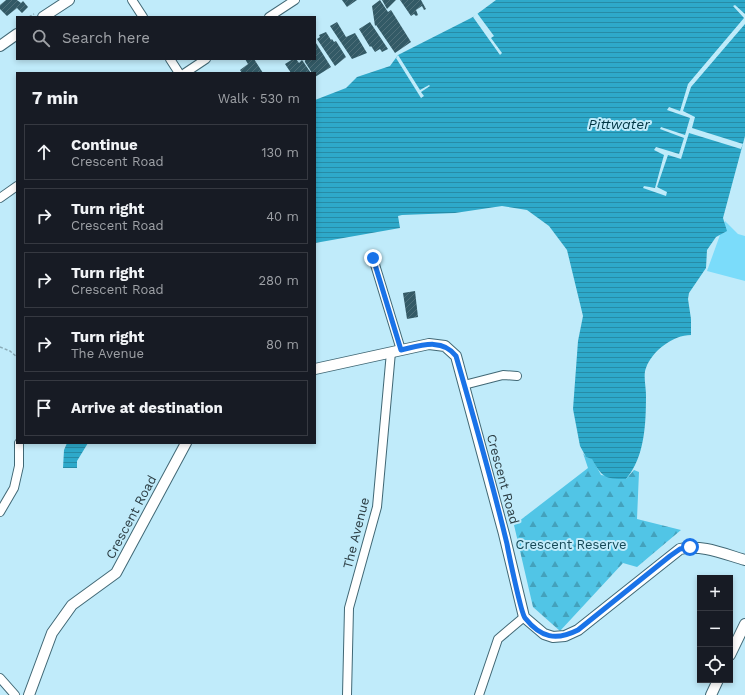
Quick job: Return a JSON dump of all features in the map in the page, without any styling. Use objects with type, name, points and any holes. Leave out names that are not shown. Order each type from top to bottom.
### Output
[{"type":"street","points":[[45,16],[69,0]]},
{"type":"street","points":[[132,0],[142,16]]},
{"type":"street","points":[[271,16],[295,0]]},
{"type":"street","points":[[0,46],[16,35]]},
{"type":"street","points":[[171,60],[178,72]]},
{"type":"street","points":[[186,72],[204,60]]},
{"type":"street","points":[[0,198],[16,187]]},
{"type":"street","name":"The Avenue","points":[[347,695],[349,608],[377,508],[396,351],[373,258]]},
{"type":"street","name":"Crescent Road","points":[[316,369],[428,344],[445,346],[452,350],[456,356],[464,385],[504,534],[524,617]]},
{"type":"street","points":[[464,385],[503,375],[517,376]]},
{"type":"street","points":[[0,512],[14,488],[18,466],[19,444]]},
{"type":"street","name":"Crescent Road","points":[[29,695],[52,633],[72,605],[116,573],[185,444]]},
{"type":"street","points":[[479,695],[498,639],[509,628],[524,617],[544,634],[553,637],[565,636],[578,630],[680,549],[690,547],[701,548],[745,560]]},
{"type":"street","points":[[733,649],[745,624]]},
{"type":"street","points":[[0,678],[15,695]]},
{"type":"street","points":[[711,695],[717,683]]},
{"type":"path","points":[[0,347],[10,351],[16,356]]},
{"type":"green space","name":"Crescent Reserve","points":[[583,453],[586,457],[592,458],[601,475],[626,479],[634,470],[639,472],[637,519],[681,530],[637,567],[623,563],[560,631],[533,607],[514,525],[588,468]]},
{"type":"shaded area","points":[[725,221],[738,234],[745,236],[745,281],[707,271]]},
{"type":"water","name":"Pittwater","points":[[496,0],[745,0],[745,136],[723,218],[727,231],[716,237],[707,250],[706,268],[689,293],[688,299],[691,319],[691,335],[677,338],[664,345],[653,356],[646,368],[645,428],[641,450],[637,461],[626,479],[604,476],[598,470],[592,459],[586,457],[580,446],[573,409],[578,341],[583,316],[567,250],[549,226],[527,210],[502,206],[455,213],[402,215],[398,216],[400,228],[316,243],[316,100],[346,88],[357,77],[390,66],[398,55],[473,17]]},
{"type":"water","points":[[67,444],[87,444],[77,461],[77,468],[63,468],[64,450]]},
{"type":"pier","points":[[735,5],[745,14],[745,24],[691,87],[683,111],[695,117],[692,128],[743,144],[741,149],[689,133],[681,159],[668,155],[657,187],[667,192],[666,196],[643,188],[644,186],[655,188],[664,155],[654,150],[656,147],[679,154],[684,138],[660,129],[661,127],[685,135],[690,118],[667,110],[669,107],[680,111],[688,84],[744,18],[733,6]]},
{"type":"pier","points":[[477,13],[494,36],[491,38],[502,53],[500,55],[473,17]]},
{"type":"pier","points":[[398,55],[420,90],[429,85],[430,86],[421,92],[424,96],[421,98],[396,58]]},
{"type":"building","points":[[6,0],[17,0],[21,3],[23,1],[28,7],[22,13],[17,8],[7,16],[0,9],[0,5]]},
{"type":"building","points":[[342,0],[357,0],[347,7]]},
{"type":"building","points":[[380,0],[388,12],[391,10],[411,42],[395,53],[376,25],[375,26],[372,6]]},
{"type":"building","points":[[382,0],[396,0],[387,9]]},
{"type":"building","points":[[400,0],[421,0],[426,9],[424,10],[422,6],[416,10],[418,15],[416,16],[414,14],[411,16]]},
{"type":"building","points":[[337,22],[346,37],[355,33],[367,53],[352,59],[330,26]]},
{"type":"building","points":[[370,22],[388,49],[382,52],[380,49],[375,52],[371,46],[370,47],[359,29]]},
{"type":"building","points":[[326,32],[331,40],[332,39],[334,42],[336,41],[346,57],[335,66],[317,39],[320,37],[319,35]]},
{"type":"building","points":[[316,43],[331,67],[316,76],[316,72],[311,72],[305,60],[316,60]]},
{"type":"building","points":[[246,60],[255,60],[262,72],[241,72],[240,70],[248,64]]},
{"type":"building","points":[[291,60],[297,60],[299,63],[302,60],[310,72],[290,72],[285,64]]},
{"type":"building","points":[[415,291],[418,317],[407,319],[403,293]]},
{"type":"route","points":[[373,258],[401,350],[428,344],[438,344],[452,350],[456,356],[504,534],[524,617],[544,634],[553,637],[565,636],[578,630],[670,556],[680,549],[690,547]]}]
